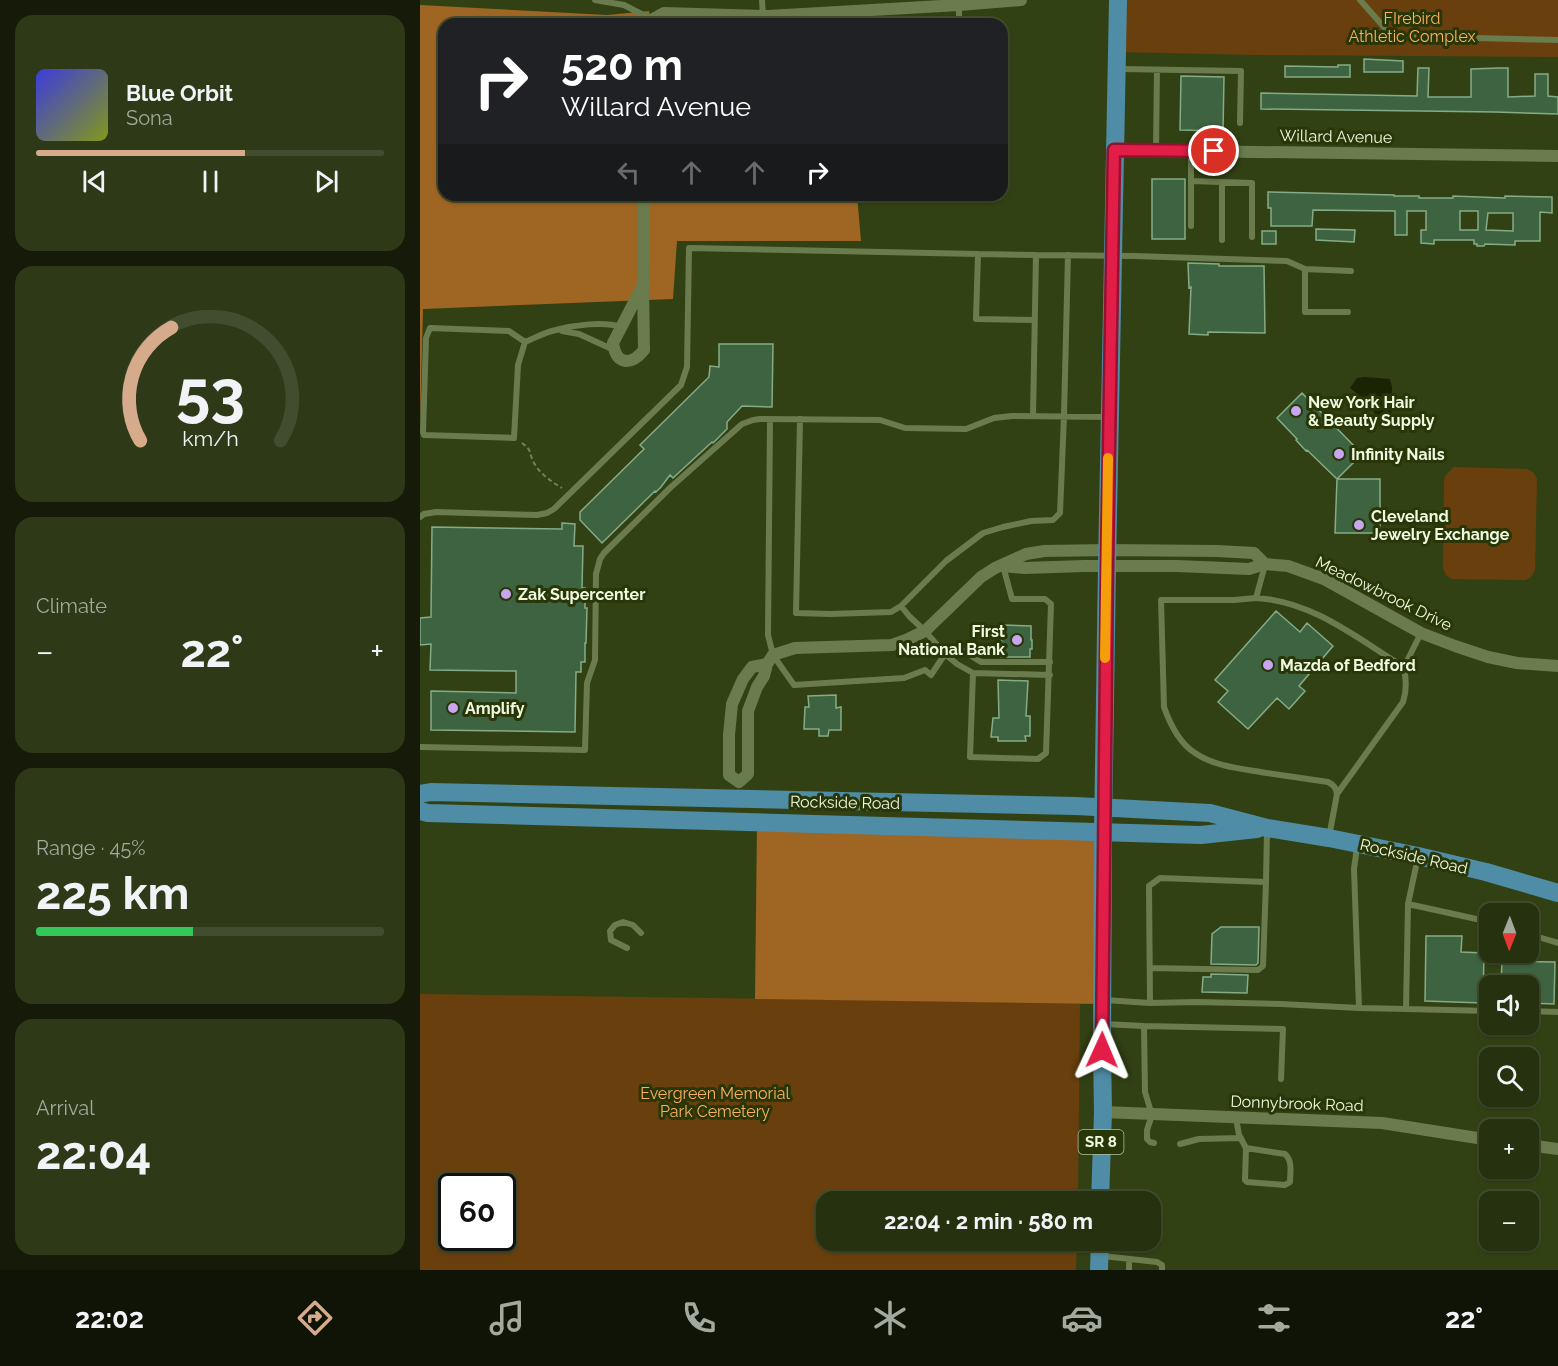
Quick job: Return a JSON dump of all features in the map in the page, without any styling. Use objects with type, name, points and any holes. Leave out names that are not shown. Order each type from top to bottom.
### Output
[{"type":"main road","name":"SR 8","points":[[1100,1191],[1103,1112],[1103,808],[1118,0]]},
{"type":"main road","name":"Rockside Road","points":[[420,794],[431,792],[738,791],[1210,813],[1268,828],[1418,856],[1558,892]]},
{"type":"main road","name":"Rockside Road","points":[[420,811],[1201,835],[1268,828]]},
{"type":"street","points":[[795,18],[932,3],[959,5],[1021,0]]},
{"type":"street","points":[[657,18],[664,13],[770,18]]},
{"type":"street","name":"Willard Avenue","points":[[1114,150],[1558,156]]},
{"type":"street","points":[[643,285],[613,343],[618,358],[624,360],[633,360],[644,350],[644,201]]},
{"type":"street","name":"Meadowbrook Drive","points":[[1003,566],[1025,568],[1059,566],[1107,558],[1217,551],[1254,553],[1265,564]]},
{"type":"street","name":"Meadowbrook Drive","points":[[1107,558],[1177,566],[1249,569],[1265,564],[1288,566],[1324,579],[1421,633],[1488,657],[1517,663],[1558,666]]},
{"type":"street","points":[[738,791],[729,775],[732,704],[752,667],[795,648],[892,645],[904,641],[925,631],[981,577],[1003,566]]},
{"type":"street","points":[[737,822],[738,791],[748,774],[748,711],[770,660]]},
{"type":"street","name":"Donnybrook Road","points":[[1103,1112],[1382,1123],[1479,1138]]},
{"type":"street","points":[[1539,1147],[1558,1149]]},
{"type":"lane","points":[[595,0],[624,5],[645,18]]},
{"type":"lane","points":[[762,0],[763,16]]},
{"type":"lane","points":[[1360,0],[1392,36],[1558,40]]},
{"type":"lane","points":[[959,5],[960,18]]},
{"type":"lane","points":[[1116,69],[1241,71],[1240,123]]},
{"type":"lane","points":[[1156,149],[1157,70]]},
{"type":"lane","points":[[1191,151],[1191,226]]},
{"type":"lane","points":[[1191,181],[1252,183],[1252,237]]},
{"type":"lane","points":[[1222,182],[1222,240]]},
{"type":"lane","points":[[420,517],[436,512],[537,515],[547,513],[554,509],[681,385],[687,367],[689,248],[1287,261],[1305,269],[1351,271]]},
{"type":"lane","points":[[978,254],[976,319],[1034,320]]},
{"type":"lane","points":[[1033,416],[1036,255]]},
{"type":"lane","points":[[800,419],[796,613],[891,612],[901,606],[946,561],[983,533],[1031,521],[1053,520],[1060,513],[1068,255]]},
{"type":"lane","points":[[1305,269],[1305,312],[1348,312]]},
{"type":"lane","points":[[525,342],[555,330],[579,326],[611,324],[621,327]]},
{"type":"lane","points":[[430,328],[509,331],[525,342],[518,365],[514,438],[424,435],[426,338],[430,328]]},
{"type":"lane","points":[[555,330],[579,334],[614,350]]},
{"type":"lane","points":[[420,747],[585,750],[588,683],[595,660],[596,574],[600,558],[671,487],[742,424],[753,420],[770,419],[880,420],[905,428],[966,429],[994,418],[1012,416],[1109,417]]},
{"type":"lane","points":[[770,419],[768,635],[770,660],[794,685],[903,678],[925,670],[932,675],[945,654],[959,648],[981,662],[1050,662]]},
{"type":"lane","points":[[1256,598],[1265,564]]},
{"type":"lane","points":[[973,673],[970,758],[1038,759],[1046,753],[1051,604],[1045,599],[1012,598],[1003,566]]},
{"type":"lane","points":[[1337,794],[1336,789],[1328,782],[1216,763],[1195,754],[1184,744],[1164,707],[1161,600],[1256,598],[1290,604],[1323,616],[1404,667]]},
{"type":"lane","points":[[901,606],[945,654],[973,673],[1050,675]]},
{"type":"lane","points":[[1329,838],[1337,794],[1403,702],[1406,692],[1404,667],[1421,633]]},
{"type":"lane","points":[[1150,968],[1258,969],[1263,966],[1268,828]]},
{"type":"lane","points":[[1357,843],[1354,869],[1359,1008]]},
{"type":"lane","points":[[1406,1009],[1408,904],[1418,856]]},
{"type":"lane","points":[[1150,1003],[1149,886],[1160,878],[1266,882]]},
{"type":"lane","points":[[1408,904],[1479,920]]},
{"type":"lane","points":[[627,948],[611,940],[610,931],[615,925],[623,922],[633,925],[641,933]]},
{"type":"lane","points":[[1539,937],[1558,943]]},
{"type":"lane","points":[[1102,1000],[1479,1011]]},
{"type":"lane","points":[[1539,1011],[1558,1012]]},
{"type":"lane","points":[[1102,1024],[1283,1029],[1281,1079]]},
{"type":"lane","points":[[1144,1026],[1145,1092],[1152,1115],[1146,1136],[1150,1142],[1154,1143]]},
{"type":"lane","points":[[1236,1118],[1246,1148],[1246,1182],[1285,1185],[1290,1182],[1290,1162],[1286,1154],[1246,1148]]},
{"type":"lane","points":[[1180,1144],[1199,1138],[1241,1138]]},
{"type":"lane","points":[[1100,1256],[1157,1262],[1162,1265],[1162,1270]]},
{"type":"lane","points":[[1129,1259],[1129,1270]]},
{"type":"path","points":[[514,438],[529,448],[534,463],[547,479],[570,493]]},
{"type":"green space","name":"FIrebird Athletic Complex","points":[[1118,0],[1558,0],[1558,57],[1117,52]]},
{"type":"green space","points":[[1454,467],[1527,469],[1533,472],[1537,479],[1535,570],[1530,578],[1525,580],[1452,579],[1446,575],[1443,568],[1444,480]]},
{"type":"green space","name":"Evergreen Memorial Park Cemetery","points":[[420,994],[1080,1003],[1078,1191],[816,1191],[816,1251],[1077,1251],[1076,1270],[420,1270]]},
{"type":"shaded area","points":[[420,5],[607,15],[649,11],[651,18],[438,18],[438,201],[858,201],[861,241],[677,241],[673,299],[423,309],[420,426]]},
{"type":"shaded area","points":[[1357,378],[1390,379],[1392,387],[1391,424],[1386,425],[1379,419],[1365,400],[1350,388]]},
{"type":"shaded area","points":[[757,823],[1103,832],[1103,1004],[755,999]]},
{"type":"building","points":[[1364,59],[1403,61],[1403,72],[1364,72]]},
{"type":"building","points":[[1338,65],[1350,65],[1350,77],[1285,77],[1285,66],[1338,67]]},
{"type":"building","points":[[1418,68],[1429,68],[1428,97],[1471,97],[1471,69],[1508,68],[1508,97],[1535,96],[1535,74],[1548,74],[1548,96],[1558,97],[1558,114],[1261,109],[1261,93],[1417,96]]},
{"type":"building","points":[[1181,76],[1224,77],[1223,131],[1180,130]]},
{"type":"building","points":[[1152,179],[1185,179],[1185,239],[1152,239]]},
{"type":"building","points":[[1268,192],[1394,195],[1419,196],[1419,198],[1552,197],[1552,213],[1540,212],[1540,241],[1515,241],[1515,245],[1477,246],[1474,240],[1434,240],[1434,244],[1421,243],[1421,230],[1426,230],[1426,211],[1407,211],[1407,235],[1395,235],[1395,211],[1313,210],[1312,226],[1271,226],[1271,208],[1268,208]],"holes":[[[1460,211],[1478,211],[1478,230],[1460,230]],[[1488,213],[1513,213],[1513,231],[1486,230]]]},
{"type":"building","points":[[1316,229],[1355,230],[1354,242],[1316,240]]},
{"type":"building","points":[[1262,231],[1276,231],[1276,244],[1262,244]]},
{"type":"building","points":[[1188,263],[1264,266],[1265,333],[1189,334],[1191,287],[1189,288]]},
{"type":"building","points":[[719,344],[773,344],[772,407],[742,406],[727,422],[727,429],[713,443],[673,478],[670,475],[656,492],[602,543],[580,520],[580,512],[644,449],[640,445],[709,377],[710,366],[719,367]]},
{"type":"building","points":[[1302,393],[1362,454],[1337,479],[1306,451],[1277,418]]},
{"type":"building","points":[[1337,479],[1380,479],[1380,533],[1335,533]]},
{"type":"building","points":[[562,523],[575,524],[574,546],[583,546],[582,588],[585,588],[585,608],[587,608],[585,662],[581,662],[581,672],[576,672],[575,732],[431,730],[431,691],[516,693],[516,671],[430,670],[431,644],[420,645],[420,618],[431,617],[432,527],[562,529]]},
{"type":"building","points":[[1276,611],[1300,632],[1307,623],[1333,646],[1299,686],[1305,691],[1289,709],[1277,698],[1248,729],[1218,702],[1228,691],[1215,680]]},
{"type":"building","points":[[1002,625],[1031,626],[1030,657],[1001,657]]},
{"type":"building","points":[[998,680],[1028,681],[1026,716],[1030,716],[1030,736],[1025,736],[1026,741],[998,741],[998,737],[991,737],[993,718],[999,718]]},
{"type":"building","points":[[836,695],[836,708],[841,707],[841,730],[829,730],[828,736],[819,736],[819,729],[804,729],[805,707],[809,707],[808,696]]},
{"type":"building","points":[[1221,927],[1259,927],[1258,963],[1256,965],[1211,964],[1212,934]]},
{"type":"building","points":[[1426,936],[1462,936],[1461,952],[1479,953],[1479,963],[1484,963],[1484,975],[1479,975],[1479,1003],[1425,1001]]},
{"type":"building","points":[[1555,962],[1554,1004],[1539,1003],[1539,975],[1501,975],[1502,963]]},
{"type":"building","points":[[1211,974],[1248,975],[1247,993],[1202,992],[1203,977],[1211,977]]},
{"type":"slow traffic","points":[[1105,658],[1108,458]]},
{"type":"place","name":"New York Hair & Beauty Supply","points":[[1296,411]]},
{"type":"place","name":"Infinity Nails","points":[[1339,454]]},
{"type":"place","name":"Cleveland Jewelry Exchange","points":[[1359,525]]},
{"type":"place","name":"Zak Supercenter","points":[[506,594]]},
{"type":"place","name":"First National Bank","points":[[1017,640]]},
{"type":"place","name":"Mazda of Bedford","points":[[1268,665]]},
{"type":"place","name":"Amplify","points":[[453,708]]},
{"type":"route","points":[[1102,1050],[1103,831],[1114,150],[1214,151]]}]
